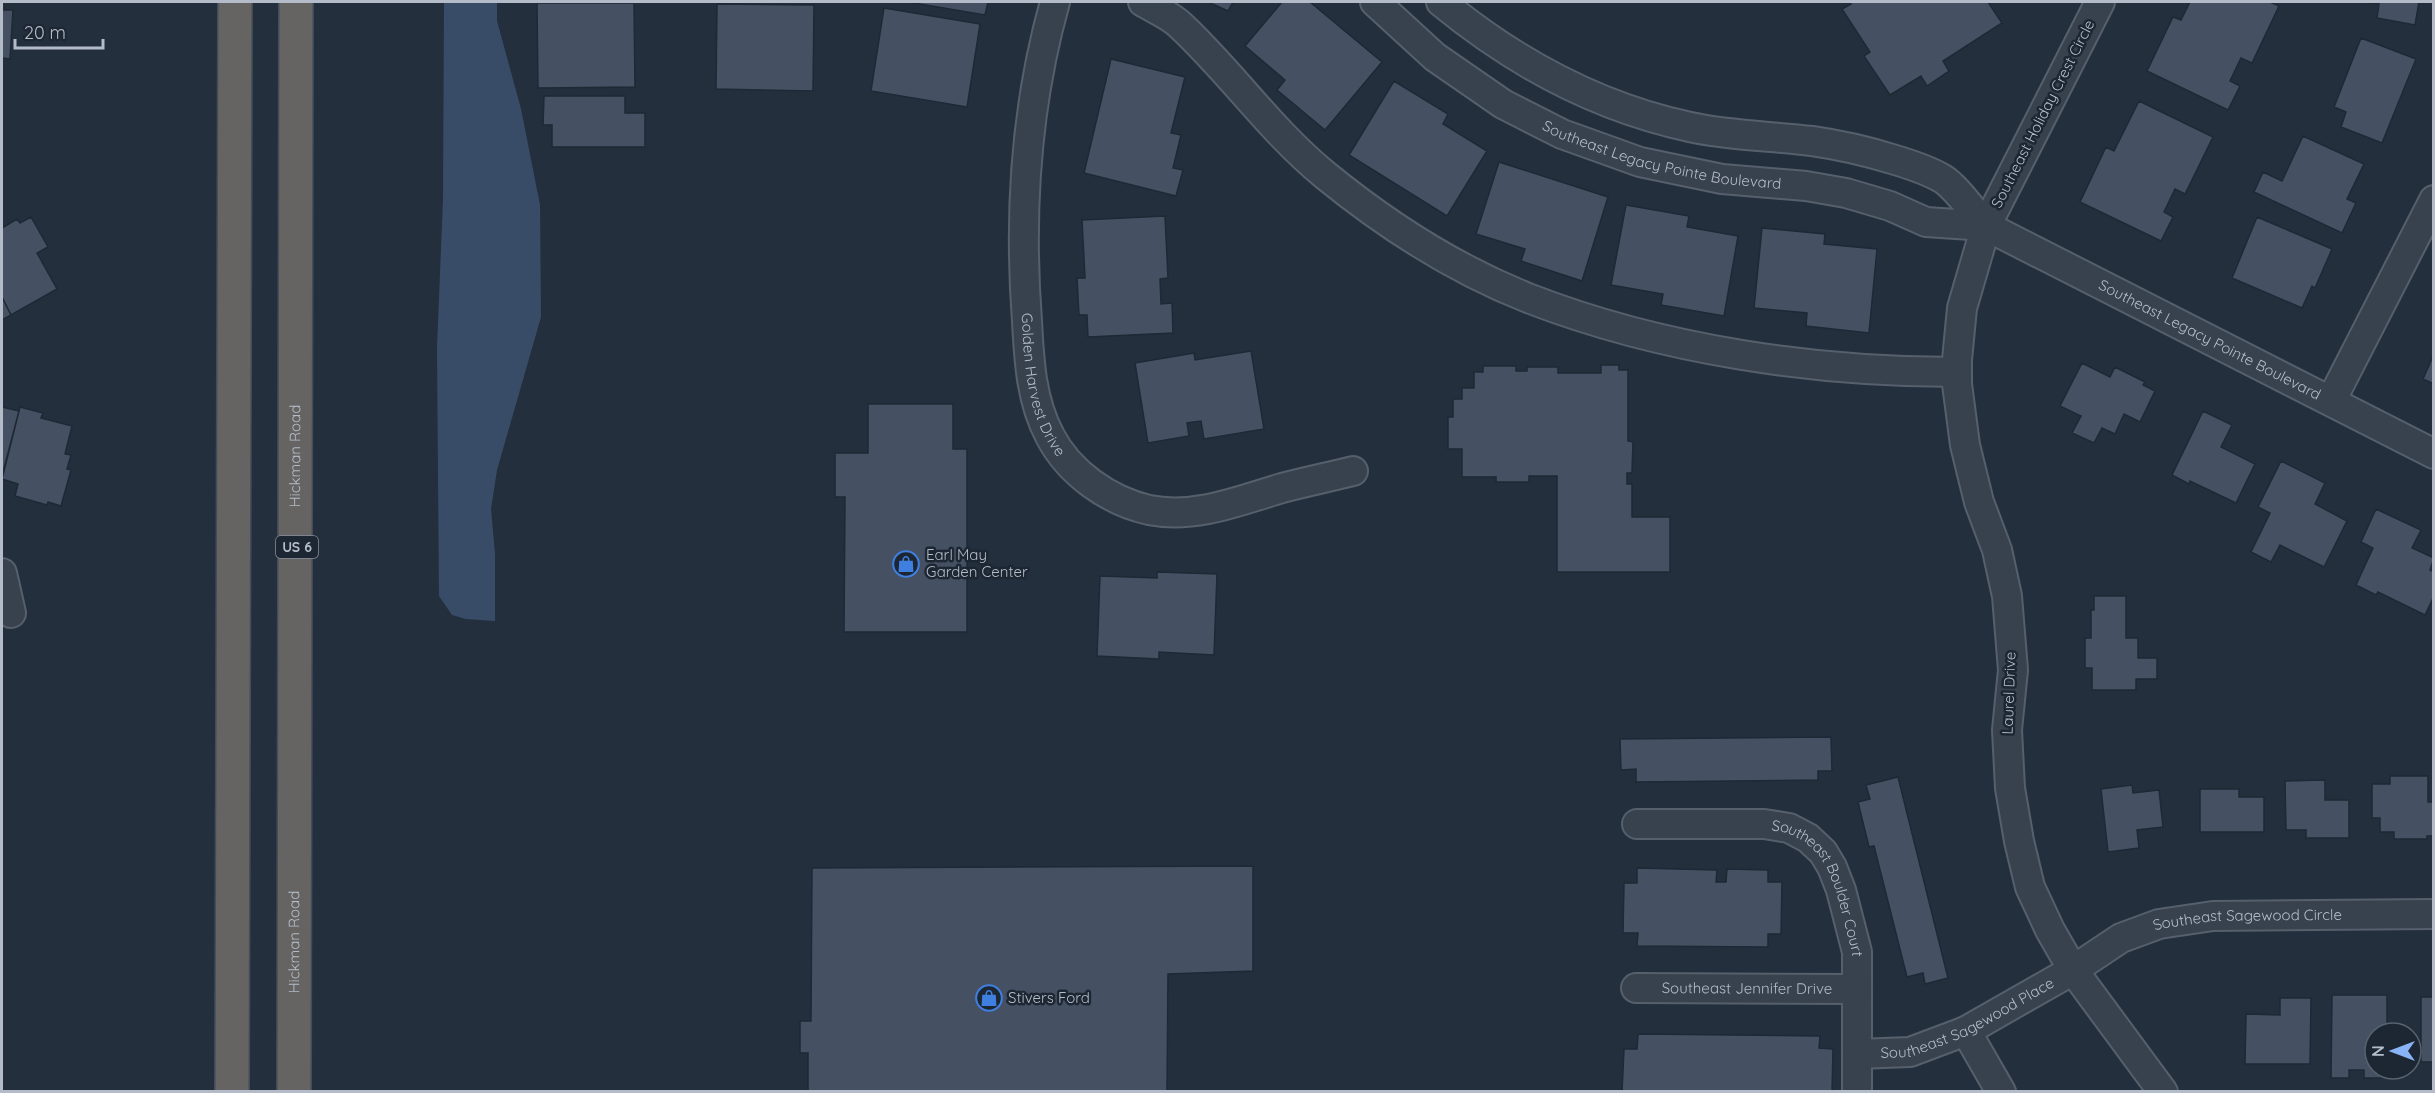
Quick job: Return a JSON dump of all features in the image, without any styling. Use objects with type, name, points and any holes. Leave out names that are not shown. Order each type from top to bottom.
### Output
[{"type":"highway","points":[[232,1092],[235,2]]},
{"type":"highway","name":"Hickman Road","points":[[294,1092],[297,693],[296,2]]},
{"type":"street","name":"Golden Harvest Drive","points":[[1055,2],[1034,103],[1025,188],[1023,274],[1033,384],[1039,410],[1050,437],[1069,463],[1091,483],[1119,499],[1149,510],[1181,513],[1213,509],[1353,471]]},
{"type":"street","points":[[1143,2],[1177,23],[1324,174],[1394,225],[1465,268],[1526,297],[1587,319],[1664,340],[1773,359],[1848,368],[1957,372]]},
{"type":"street","name":"Southeast Legacy Pointe Boulevard","points":[[1375,2],[1435,57],[1503,104],[1562,134],[1640,162],[1722,179],[1806,186],[1846,193],[1890,206],[1926,222],[1986,226]]},
{"type":"street","name":"Southeast Legacy Pointe Boulevard","points":[[1441,2],[1475,30],[1528,64],[1579,92],[1635,112],[1691,128],[1863,150],[1909,164],[1945,180],[1986,226],[2433,454]]},
{"type":"street","name":"Southeast Holiday Crest Circle","points":[[1986,226],[2100,2]]},
{"type":"street","points":[[2331,401],[2433,200]]},
{"type":"street","name":"Laurel Drive","points":[[1986,226],[1962,308],[1957,372],[1965,445],[2007,596],[2013,670],[2007,730],[2010,788],[2019,841],[2030,887],[2050,930],[2073,970],[2163,1092]]},
{"type":"street","points":[[2,573],[11,613]]},
{"type":"street","name":"Southeast Boulder Court","points":[[1637,824],[1764,824],[1789,828],[1808,838],[1823,852],[1841,890],[1857,952],[1857,1092]]},
{"type":"street","name":"Southeast Sagewood Circle","points":[[2073,970],[2121,938],[2159,924],[2213,916],[2433,914]]},
{"type":"street","name":"Southeast Sagewood Place","points":[[1857,1054],[1910,1052],[1966,1031],[2073,970]]},
{"type":"street","name":"Southeast Jennifer Drive","points":[[1636,988],[1857,989]]},
{"type":"street","points":[[1966,1031],[2001,1092]]},
{"type":"water","points":[[444,2],[497,2],[497,21],[521,109],[540,205],[541,317],[497,470],[491,509],[495,554],[495,621],[466,619],[452,615],[439,596],[437,348],[443,199]]},
{"type":"building","points":[[2,2],[4,2],[4,10],[13,10],[10,59],[2,58]]},
{"type":"building","points":[[908,2],[988,2],[985,15]]},
{"type":"building","points":[[1208,2],[1233,2],[1228,11]]},
{"type":"building","points":[[1282,2],[1310,2],[1382,62],[1325,130],[1277,90],[1285,80],[1245,46]]},
{"type":"building","points":[[1849,2],[1988,2],[2002,23],[1943,61],[1949,71],[1927,86],[1921,76],[1890,95],[1864,56],[1870,52],[1842,9],[1851,4]]},
{"type":"building","points":[[2190,2],[2270,2],[2279,6],[2252,63],[2241,58],[2230,81],[2240,86],[2228,110],[2147,71],[2173,17],[2181,20]]},
{"type":"building","points":[[2360,2],[2419,2],[2415,25],[2377,18],[2379,4]]},
{"type":"building","points":[[537,3],[634,3],[635,87],[538,88]]},
{"type":"building","points":[[717,4],[814,5],[813,91],[716,89]]},
{"type":"building","points":[[884,8],[980,24],[967,107],[871,91]]},
{"type":"building","points":[[2361,38],[2416,59],[2382,143],[2341,127],[2346,112],[2334,107]]},
{"type":"building","points":[[1111,59],[1185,77],[1171,133],[1181,135],[1173,168],[1183,170],[1176,196],[1084,173]]},
{"type":"building","points":[[1394,81],[1448,114],[1443,124],[1487,151],[1447,216],[1349,155]]},
{"type":"building","points":[[544,96],[625,96],[625,113],[645,113],[645,147],[552,147],[552,125],[543,125]]},
{"type":"building","points":[[2139,101],[2213,137],[2185,194],[2175,189],[2164,212],[2173,217],[2161,241],[2080,202],[2106,147],[2114,151]]},
{"type":"building","points":[[2303,136],[2364,164],[2347,199],[2356,203],[2342,233],[2254,192],[2263,172],[2282,181]]},
{"type":"building","points":[[1499,162],[1608,197],[1582,281],[1521,261],[1525,249],[1476,234]]},
{"type":"building","points":[[1626,205],[1689,216],[1687,227],[1738,236],[1724,316],[1661,305],[1663,294],[1611,285]]},
{"type":"building","points":[[1165,216],[1168,278],[1160,279],[1161,304],[1172,303],[1173,333],[1088,337],[1087,315],[1079,315],[1077,278],[1085,278],[1082,220]]},
{"type":"building","points":[[31,217],[48,247],[37,253],[57,289],[11,315],[2,297],[2,228],[17,219],[20,223]]},
{"type":"building","points":[[2257,217],[2332,249],[2315,288],[2312,286],[2302,308],[2232,278]]},
{"type":"building","points":[[1762,228],[1825,234],[1824,244],[1877,249],[1869,333],[1806,326],[1807,313],[1754,308]]},
{"type":"building","points":[[2,297],[11,315],[2,320]]},
{"type":"building","points":[[1251,351],[1264,429],[1204,439],[1201,421],[1187,423],[1189,436],[1148,443],[1135,363],[1194,353],[1195,360]]},
{"type":"building","points":[[2434,354],[2434,384],[2423,379]]},
{"type":"building","points":[[2082,363],[2110,377],[2115,367],[2145,382],[2143,385],[2155,391],[2140,422],[2124,414],[2115,434],[2102,428],[2094,443],[2072,433],[2081,416],[2060,406]]},
{"type":"building","points":[[1601,365],[1619,365],[1619,370],[1628,370],[1628,441],[1633,442],[1632,473],[1627,473],[1627,484],[1632,484],[1632,517],[1670,517],[1670,572],[1557,572],[1557,476],[1529,476],[1529,482],[1496,482],[1496,477],[1462,477],[1462,449],[1448,449],[1448,417],[1453,417],[1453,399],[1462,399],[1462,388],[1474,388],[1474,372],[1483,372],[1483,366],[1516,366],[1516,371],[1527,371],[1527,367],[1558,367],[1558,373],[1601,373]]},
{"type":"building","name":"Earl May Garden Center","points":[[868,404],[953,404],[953,449],[967,449],[967,632],[844,632],[845,497],[835,497],[835,453],[868,453]]},
{"type":"building","points":[[2,407],[19,411],[2,476]]},
{"type":"building","points":[[20,407],[43,413],[41,418],[72,426],[65,454],[71,455],[67,469],[71,470],[61,506],[48,502],[47,505],[15,496],[18,484],[2,479]]},
{"type":"building","points":[[2203,411],[2232,425],[2221,447],[2255,464],[2236,503],[2172,475]]},
{"type":"building","points":[[2281,461],[2325,483],[2315,504],[2347,521],[2324,567],[2280,545],[2271,562],[2251,552],[2270,513],[2258,507]]},
{"type":"building","points":[[2376,509],[2421,530],[2412,548],[2434,558],[2430,570],[2434,572],[2434,596],[2425,615],[2378,592],[2376,595],[2356,585],[2373,548],[2361,542]]},
{"type":"building","points":[[1157,572],[1217,574],[1214,655],[1159,652],[1159,659],[1097,656],[1100,576],[1157,578]]},
{"type":"building","points":[[2094,596],[2126,596],[2126,638],[2138,638],[2138,658],[2157,658],[2157,679],[2136,679],[2136,690],[2092,690],[2092,668],[2085,668],[2085,638],[2091,638],[2091,610],[2094,610]]},
{"type":"building","points":[[1831,737],[1832,771],[1818,771],[1818,780],[1636,782],[1636,769],[1621,770],[1620,739]]},
{"type":"building","points":[[2390,776],[2428,776],[2428,802],[2434,802],[2434,836],[2427,836],[2427,839],[2394,839],[2394,832],[2380,832],[2380,818],[2372,818],[2372,784],[2390,784]]},
{"type":"building","points":[[1898,777],[1948,978],[1925,984],[1923,973],[1907,977],[1874,846],[1869,847],[1858,802],[1870,799],[1866,785]]},
{"type":"building","points":[[2325,780],[2325,800],[2349,800],[2349,838],[2306,838],[2306,830],[2286,830],[2285,781]]},
{"type":"building","points":[[2132,785],[2133,793],[2159,790],[2163,827],[2137,830],[2139,848],[2108,852],[2101,789]]},
{"type":"building","points":[[2200,789],[2239,789],[2239,797],[2264,797],[2264,832],[2200,832]]},
{"type":"building","name":"Stivers Ford","points":[[1253,866],[1253,971],[1168,974],[1167,1092],[808,1092],[808,1053],[800,1053],[800,1021],[811,1021],[812,868]]},
{"type":"building","points":[[1637,868],[1717,870],[1716,882],[1726,882],[1727,869],[1768,870],[1768,882],[1782,882],[1781,934],[1768,934],[1768,947],[1637,946],[1638,933],[1623,933],[1624,883],[1637,883]]},
{"type":"building","points":[[2332,995],[2387,995],[2387,1021],[2363,1021],[2363,1070],[2349,1070],[2349,1078],[2331,1078]]},
{"type":"building","points":[[2421,997],[2434,997],[2434,1062],[2423,1062],[2423,1021],[2421,1021]]},
{"type":"building","points":[[2280,998],[2311,998],[2310,1064],[2245,1064],[2246,1014],[2280,1015]]},
{"type":"building","points":[[1638,1034],[1820,1036],[1819,1048],[1833,1049],[1832,1092],[1622,1092],[1624,1049],[1637,1049]]},
{"type":"place","name":"Earl May Garden Center","points":[[906,564]]},
{"type":"place","name":"Stivers Ford","points":[[989,998]]}]
